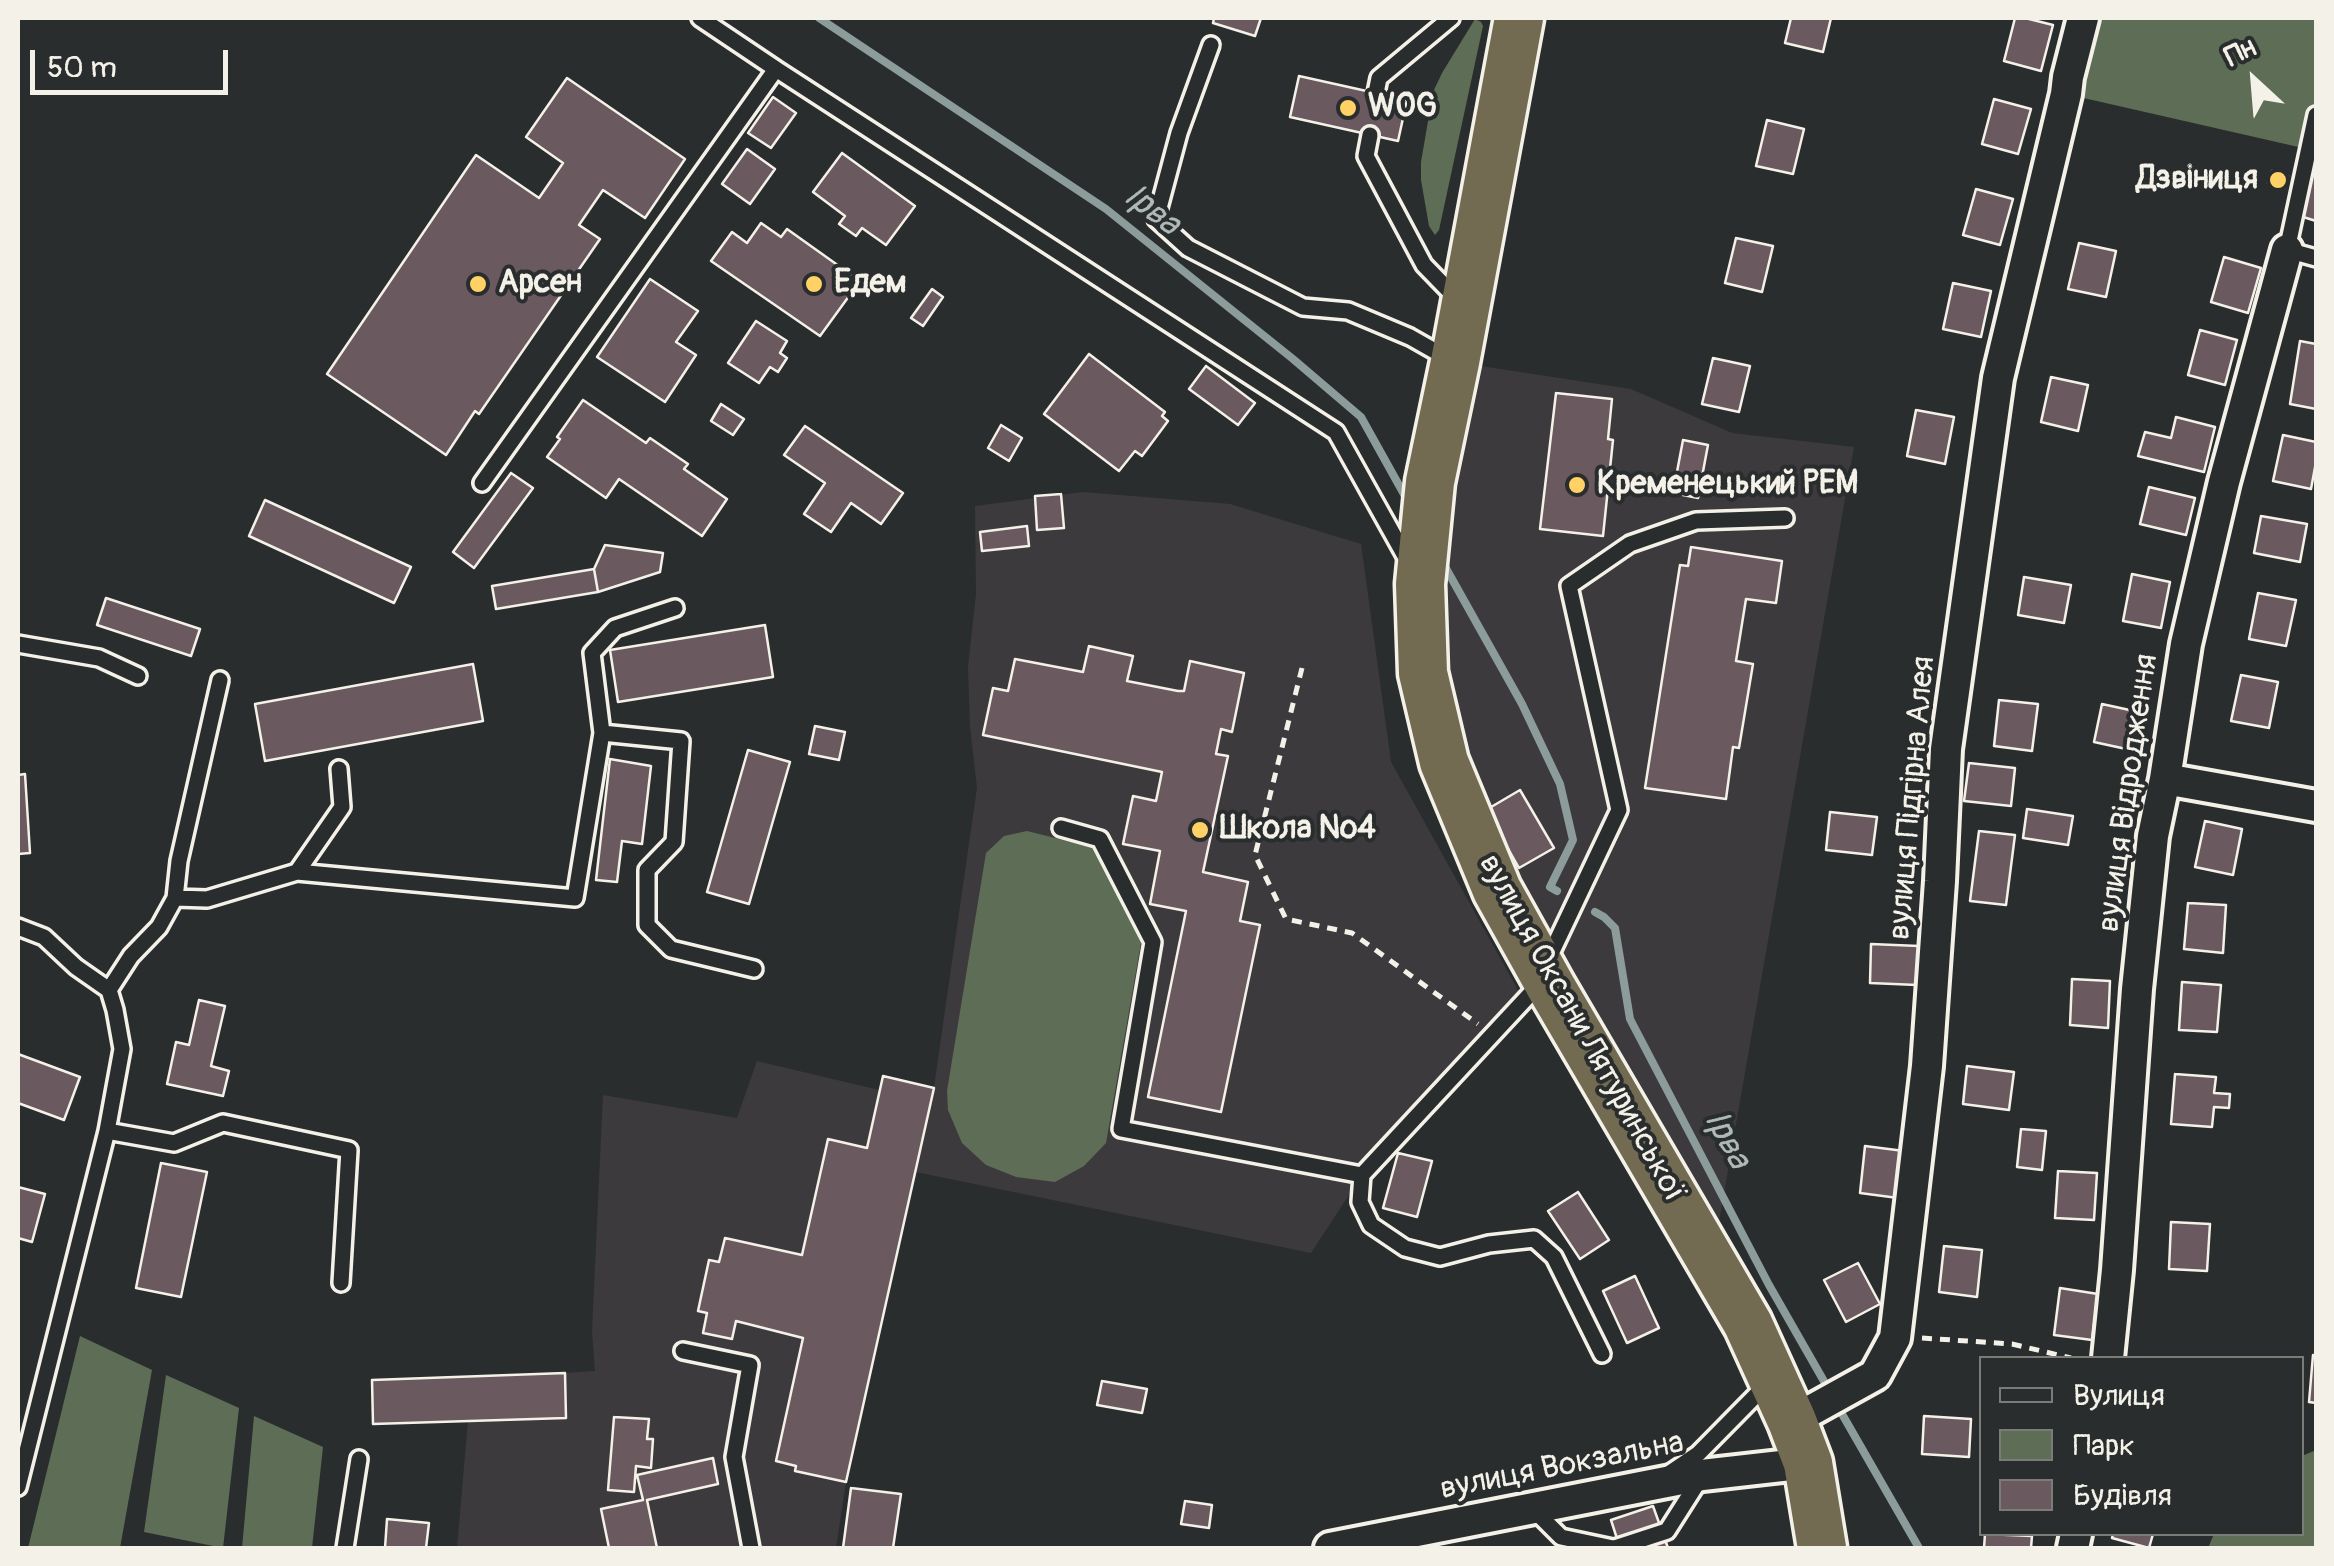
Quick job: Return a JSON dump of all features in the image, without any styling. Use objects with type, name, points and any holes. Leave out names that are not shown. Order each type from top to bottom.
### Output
[{"type":"highway","name":"вулиця Оксани Лятуринської","points":[[1519,18],[1430,482],[1420,584],[1423,673],[1444,762],[1497,890],[1748,1324],[1800,1442],[1822,1548]]},
{"type":"street","name":"вулиця Підгірна Алея","points":[[1881,1363],[1894,1338],[1908,1236],[1927,1066],[1946,748],[1998,378],[2082,18]]},
{"type":"street","name":"вулиця Відродження","points":[[2108,1356],[2152,836],[2190,626],[2224,482],[2302,254]]},
{"type":"street","points":[[2165,779],[2316,806]]},
{"type":"street","points":[[1800,1442],[1875,1375],[1881,1363]]},
{"type":"street","name":"вулиця Вокзальна","points":[[1330,1548],[1702,1475],[1800,1442]]},
{"type":"lane","points":[[700,18],[1336,432],[1420,584]]},
{"type":"lane","points":[[1376,93],[1379,78],[1451,18]]},
{"type":"lane","points":[[1212,45],[1179,133],[1156,219],[1188,248],[1304,306],[1348,312],[1410,337],[1455,362]]},
{"type":"lane","points":[[482,483],[776,69]]},
{"type":"lane","points":[[2302,254],[2316,116]]},
{"type":"lane","points":[[1370,135],[1366,156],[1424,265],[1465,307]]},
{"type":"lane","points":[[1602,1354],[1554,1258],[1534,1239],[1489,1244],[1440,1257],[1406,1248],[1371,1225],[1360,1202],[1362,1175],[1546,979],[1618,810],[1569,586],[1630,544],[1696,521],[1784,518]]},
{"type":"lane","points":[[175,898],[207,899],[297,872],[574,898],[602,732],[592,653],[615,628],[675,608]]},
{"type":"lane","points":[[18,644],[99,658],[138,676]]},
{"type":"lane","points":[[109,990],[131,956],[158,928],[175,898],[179,861],[220,680]]},
{"type":"lane","points":[[602,732],[681,741],[674,842],[647,870],[647,925],[671,949],[754,969]]},
{"type":"lane","points":[[297,872],[342,806],[340,769]]},
{"type":"lane","points":[[1061,828],[1100,838],[1153,942],[1121,1129],[1362,1175]]},
{"type":"lane","points":[[18,927],[44,937],[76,967],[109,990],[122,1049],[107,1132],[18,1487]]},
{"type":"lane","points":[[107,1132],[174,1143],[223,1123],[349,1150],[341,1282]]},
{"type":"lane","points":[[683,1352],[750,1366],[734,1457],[751,1548]]},
{"type":"lane","points":[[1651,1485],[1698,1454],[1772,1378]]},
{"type":"lane","points":[[344,1548],[358,1459]]},
{"type":"lane","points":[[1533,1508],[1562,1537],[1614,1548],[1667,1530],[1702,1475]]},
{"type":"path","points":[[1302,668],[1255,856],[1286,919],[1352,933],[1493,1035]]},
{"type":"path","points":[[1881,1363],[1924,1337],[2012,1344],[2063,1356]]},
{"type":"shaded area","name":"Кременецький РЕМ","points":[[1474,365],[1631,389],[1732,433],[1854,447],[1717,1233],[1513,884],[1475,799],[1439,667],[1440,584],[1451,481]]},
{"type":"shaded area","name":"Школа №4","points":[[1083,492],[1230,504],[1361,544],[1391,762],[1524,1001],[1362,1175],[1311,1253],[916,1172],[846,1482],[836,1548],[457,1548],[468,1421],[566,1418],[565,1373],[595,1371],[592,1331],[603,1095],[737,1118],[757,1061],[879,1090],[883,1076],[934,1087],[977,788],[968,667],[976,594],[975,506]]},
{"type":"green space","points":[[2084,18],[2316,18],[2316,151],[2066,94]]},
{"type":"green space","points":[[1475,19],[1483,26],[1435,235],[1429,226],[1421,180],[1433,92]]},
{"type":"green space","points":[[1027,831],[1095,848],[1141,943],[1106,1143],[1084,1166],[1055,1182],[1016,1177],[986,1165],[962,1143],[948,1110],[947,1091],[986,853],[1004,836]]},
{"type":"green space","points":[[80,1336],[152,1370],[120,1548],[28,1548]]},
{"type":"green space","points":[[166,1375],[239,1408],[223,1548],[144,1532]]},
{"type":"green space","points":[[254,1416],[323,1447],[312,1548],[242,1548]]},
{"type":"green space","points":[[2316,1450],[2316,1548],[2208,1548],[2213,1536],[2304,1536],[2304,1455]]},
{"type":"building","points":[[1214,18],[1261,18],[1255,36],[1213,23]]},
{"type":"building","points":[[1791,18],[1831,18],[1823,52],[1785,43]]},
{"type":"building","points":[[2015,18],[2053,25],[2041,71],[2004,61]]},
{"type":"building","name":"WOG","points":[[1299,76],[1407,100],[1398,141],[1290,117]]},
{"type":"building","name":"Арсен","points":[[567,78],[685,159],[645,218],[603,190],[579,225],[600,239],[479,414],[475,411],[446,455],[327,374],[476,155],[539,198],[563,163],[526,137]]},
{"type":"building","points":[[773,97],[796,113],[771,148],[748,133]]},
{"type":"building","points":[[1994,99],[2031,109],[2018,154],[1982,144]]},
{"type":"building","points":[[1767,120],[1804,129],[1793,174],[1756,166]]},
{"type":"building","points":[[747,149],[775,169],[750,204],[722,184]]},
{"type":"building","points":[[842,153],[915,206],[886,245],[862,228],[856,236],[839,224],[845,216],[813,192]]},
{"type":"building","name":"Дзвіниця","points":[[2272,171],[2288,176],[2285,188],[2268,183]]},
{"type":"building","points":[[2312,173],[2316,174],[2316,221],[2300,216]]},
{"type":"building","points":[[1976,189],[2013,199],[2000,245],[1963,235]]},
{"type":"building","points":[[761,223],[781,237],[787,229],[860,281],[820,336],[711,261],[732,232],[747,243]]},
{"type":"building","points":[[1736,238],[1773,246],[1762,292],[1725,283]]},
{"type":"building","points":[[2079,243],[2116,251],[2106,297],[2068,289]]},
{"type":"building","points":[[2224,257],[2261,268],[2248,313],[2211,302]]},
{"type":"building","points":[[650,279],[698,311],[676,342],[696,355],[665,402],[597,357]]},
{"type":"building","points":[[1953,283],[1991,291],[1981,337],[1943,329]]},
{"type":"building","points":[[932,289],[943,297],[923,326],[911,318]]},
{"type":"building","points":[[756,321],[787,341],[780,353],[787,358],[778,372],[770,367],[759,383],[728,363]]},
{"type":"building","points":[[2200,330],[2237,340],[2225,385],[2188,375]]},
{"type":"building","points":[[2300,341],[2316,344],[2316,409],[2290,404]]},
{"type":"building","points":[[1089,354],[1165,412],[1162,416],[1168,421],[1142,456],[1135,451],[1119,471],[1044,414]]},
{"type":"building","points":[[1713,358],[1750,366],[1739,412],[1702,404]]},
{"type":"building","points":[[1206,366],[1255,403],[1238,425],[1189,389]]},
{"type":"building","points":[[2051,377],[2088,385],[2078,431],[2041,422]]},
{"type":"building","name":"Кременецький РЕМ","points":[[1556,393],[1612,399],[1608,439],[1613,440],[1603,536],[1540,529]]},
{"type":"building","points":[[583,400],[646,443],[650,438],[688,464],[684,469],[727,499],[702,536],[619,479],[606,498],[547,457]]},
{"type":"building","points":[[721,404],[744,419],[733,435],[711,421]]},
{"type":"building","points":[[1916,410],[1954,417],[1945,464],[1907,456]]},
{"type":"building","points":[[2176,417],[2215,427],[2204,472],[2138,456],[2145,432],[2171,438]]},
{"type":"building","points":[[1001,425],[1022,438],[1009,461],[988,448]]},
{"type":"building","points":[[805,426],[903,493],[881,524],[851,503],[831,532],[804,514],[825,483],[784,455]]},
{"type":"building","points":[[2283,435],[2316,442],[2311,489],[2273,481]]},
{"type":"building","points":[[1683,440],[1708,445],[1698,498],[1673,493]]},
{"type":"building","points":[[511,473],[533,488],[474,568],[453,552]]},
{"type":"building","points":[[2149,487],[2195,498],[2186,535],[2140,524]]},
{"type":"building","points":[[1061,494],[1064,528],[1037,530],[1035,496]]},
{"type":"building","points":[[265,500],[411,567],[394,603],[249,536]]},
{"type":"building","points":[[2261,516],[2307,524],[2300,562],[2254,553]]},
{"type":"building","points":[[1027,526],[1029,546],[982,551],[980,532]]},
{"type":"building","points":[[605,545],[663,553],[660,572],[598,592],[594,569]]},
{"type":"building","points":[[1691,547],[1782,561],[1776,603],[1746,599],[1736,661],[1753,664],[1739,748],[1733,747],[1726,799],[1645,788],[1680,565],[1688,566]]},
{"type":"building","points":[[594,569],[598,592],[496,609],[492,586]]},
{"type":"building","points":[[2132,574],[2170,582],[2161,628],[2123,621]]},
{"type":"building","points":[[2024,577],[2071,585],[2064,623],[2018,615]]},
{"type":"building","points":[[2258,593],[2296,600],[2286,646],[2249,639]]},
{"type":"building","points":[[106,598],[200,629],[191,656],[97,625]]},
{"type":"building","points":[[765,625],[773,677],[618,702],[610,650]]},
{"type":"building","points":[[1089,646],[1133,656],[1127,681],[1178,691],[1184,691],[1190,661],[1244,673],[1232,732],[1221,729],[1216,754],[1228,756],[1203,872],[1248,882],[1240,921],[1260,925],[1221,1112],[1148,1097],[1186,911],[1150,904],[1160,851],[1123,844],[1133,796],[1156,801],[1162,772],[983,735],[993,688],[1008,691],[1015,659],[1083,672]]},
{"type":"building","points":[[473,664],[483,721],[265,761],[255,704]]},
{"type":"building","points":[[2241,675],[2278,682],[2269,728],[2231,721]]},
{"type":"building","points":[[1999,700],[2038,704],[2032,751],[1994,746]]},
{"type":"building","points":[[2102,704],[2148,714],[2140,752],[2094,742]]},
{"type":"building","points":[[815,726],[845,732],[839,760],[809,754]]},
{"type":"building","points":[[748,750],[790,762],[749,904],[707,892]]},
{"type":"building","points":[[610,759],[651,766],[642,844],[622,841],[617,882],[596,880]]},
{"type":"building","points":[[1969,763],[2015,768],[2011,806],[1964,801]]},
{"type":"building","points":[[25,774],[30,853],[18,854],[18,775]]},
{"type":"building","points":[[1520,790],[1554,848],[1519,868],[1486,810]]},
{"type":"building","points":[[2027,809],[2073,816],[2068,845],[2023,838]]},
{"type":"building","points":[[1830,812],[1877,817],[1872,855],[1826,850]]},
{"type":"building","points":[[2205,821],[2242,829],[2233,875],[2195,867]]},
{"type":"building","points":[[1979,831],[2015,835],[2006,905],[1970,901]]},
{"type":"building","points":[[2188,903],[2226,905],[2223,953],[2184,949]]},
{"type":"building","points":[[1871,944],[1919,946],[1917,985],[1870,983]]},
{"type":"building","points":[[2072,979],[2110,981],[2108,1028],[2070,1025]]},
{"type":"building","points":[[2182,982],[2221,985],[2217,1032],[2179,1030]]},
{"type":"building","points":[[199,1000],[225,1006],[211,1066],[229,1071],[223,1096],[167,1084],[176,1042],[189,1045]]},
{"type":"building","points":[[18,1054],[80,1077],[64,1120],[18,1103]]},
{"type":"building","points":[[1967,1066],[2014,1072],[2009,1110],[1963,1104]]},
{"type":"building","points":[[2175,1074],[2216,1077],[2214,1093],[2230,1094],[2229,1108],[2214,1107],[2212,1127],[2171,1124]]},
{"type":"building","points":[[883,1076],[934,1088],[846,1482],[795,1471],[796,1466],[776,1461],[803,1338],[736,1321],[732,1339],[703,1333],[707,1313],[698,1311],[709,1260],[719,1262],[725,1238],[802,1255],[828,1139],[867,1148]]},
{"type":"building","points":[[2021,1129],[2046,1131],[2042,1170],[2017,1167]]},
{"type":"building","points":[[1865,1146],[1904,1151],[1898,1198],[1860,1193]]},
{"type":"building","points":[[1398,1153],[1432,1161],[1417,1217],[1383,1208]]},
{"type":"building","points":[[161,1163],[207,1172],[181,1297],[136,1288]]},
{"type":"building","points":[[2058,1171],[2097,1173],[2094,1220],[2055,1218]]},
{"type":"building","points":[[18,1187],[45,1194],[32,1242],[18,1238]]},
{"type":"building","points":[[1578,1192],[1609,1240],[1580,1259],[1548,1211]]},
{"type":"building","points":[[2171,1222],[2210,1224],[2207,1271],[2169,1269]]},
{"type":"building","points":[[1944,1246],[1982,1250],[1977,1297],[1939,1292]]},
{"type":"building","points":[[1858,1263],[1880,1304],[1846,1322],[1824,1280]]},
{"type":"building","points":[[1635,1276],[1659,1328],[1627,1343],[1603,1291]]},
{"type":"building","points":[[2060,1288],[2098,1294],[2092,1340],[2054,1335]]},
{"type":"building","points":[[2313,1355],[2316,1356],[2316,1403],[2309,1402]]},
{"type":"building","points":[[565,1373],[566,1418],[373,1424],[372,1380]]},
{"type":"building","points":[[1102,1381],[1147,1389],[1142,1413],[1097,1405]]},
{"type":"building","points":[[1924,1416],[1971,1419],[1969,1457],[1922,1454]]},
{"type":"building","points":[[614,1417],[649,1419],[647,1439],[653,1439],[651,1468],[636,1466],[634,1492],[608,1490]]},
{"type":"building","points":[[713,1458],[718,1484],[647,1500],[657,1548],[609,1548],[601,1509],[643,1500],[637,1475]]},
{"type":"building","points":[[851,1488],[901,1494],[893,1548],[843,1548]]},
{"type":"building","points":[[1185,1501],[1212,1505],[1209,1528],[1181,1524]]},
{"type":"building","points":[[1653,1506],[1668,1548],[1620,1548],[1611,1520]]},
{"type":"building","points":[[387,1519],[429,1523],[426,1548],[385,1548]]},
{"type":"building","points":[[1985,1536],[2032,1536],[2031,1548],[1984,1548]]},
{"type":"building","points":[[2112,1536],[2152,1536],[2149,1548]]},
{"type":"waterway","name":"Ірва","points":[[819,18],[1106,209],[1293,359],[1361,417],[1405,496]]},
{"type":"waterway","name":"Ірва","points":[[1443,563],[1522,704],[1560,784],[1573,840],[1550,887],[1557,891]]},
{"type":"waterway","name":"Ірва","points":[[1595,912],[1615,928],[1630,1019],[1769,1285],[1829,1390]]},
{"type":"waterway","name":"Ірва","points":[[1838,1407],[1919,1548]]},
{"type":"place","name":"WOG","points":[[1348,108]]},
{"type":"place","name":"Дзвіниця","points":[[2278,180]]},
{"type":"place","name":"Арсен","points":[[478,284]]},
{"type":"place","name":"Едем","points":[[814,284]]},
{"type":"place","name":"Кременецький РЕМ","points":[[1577,485]]},
{"type":"place","name":"Школа №4","points":[[1200,830]]}]
